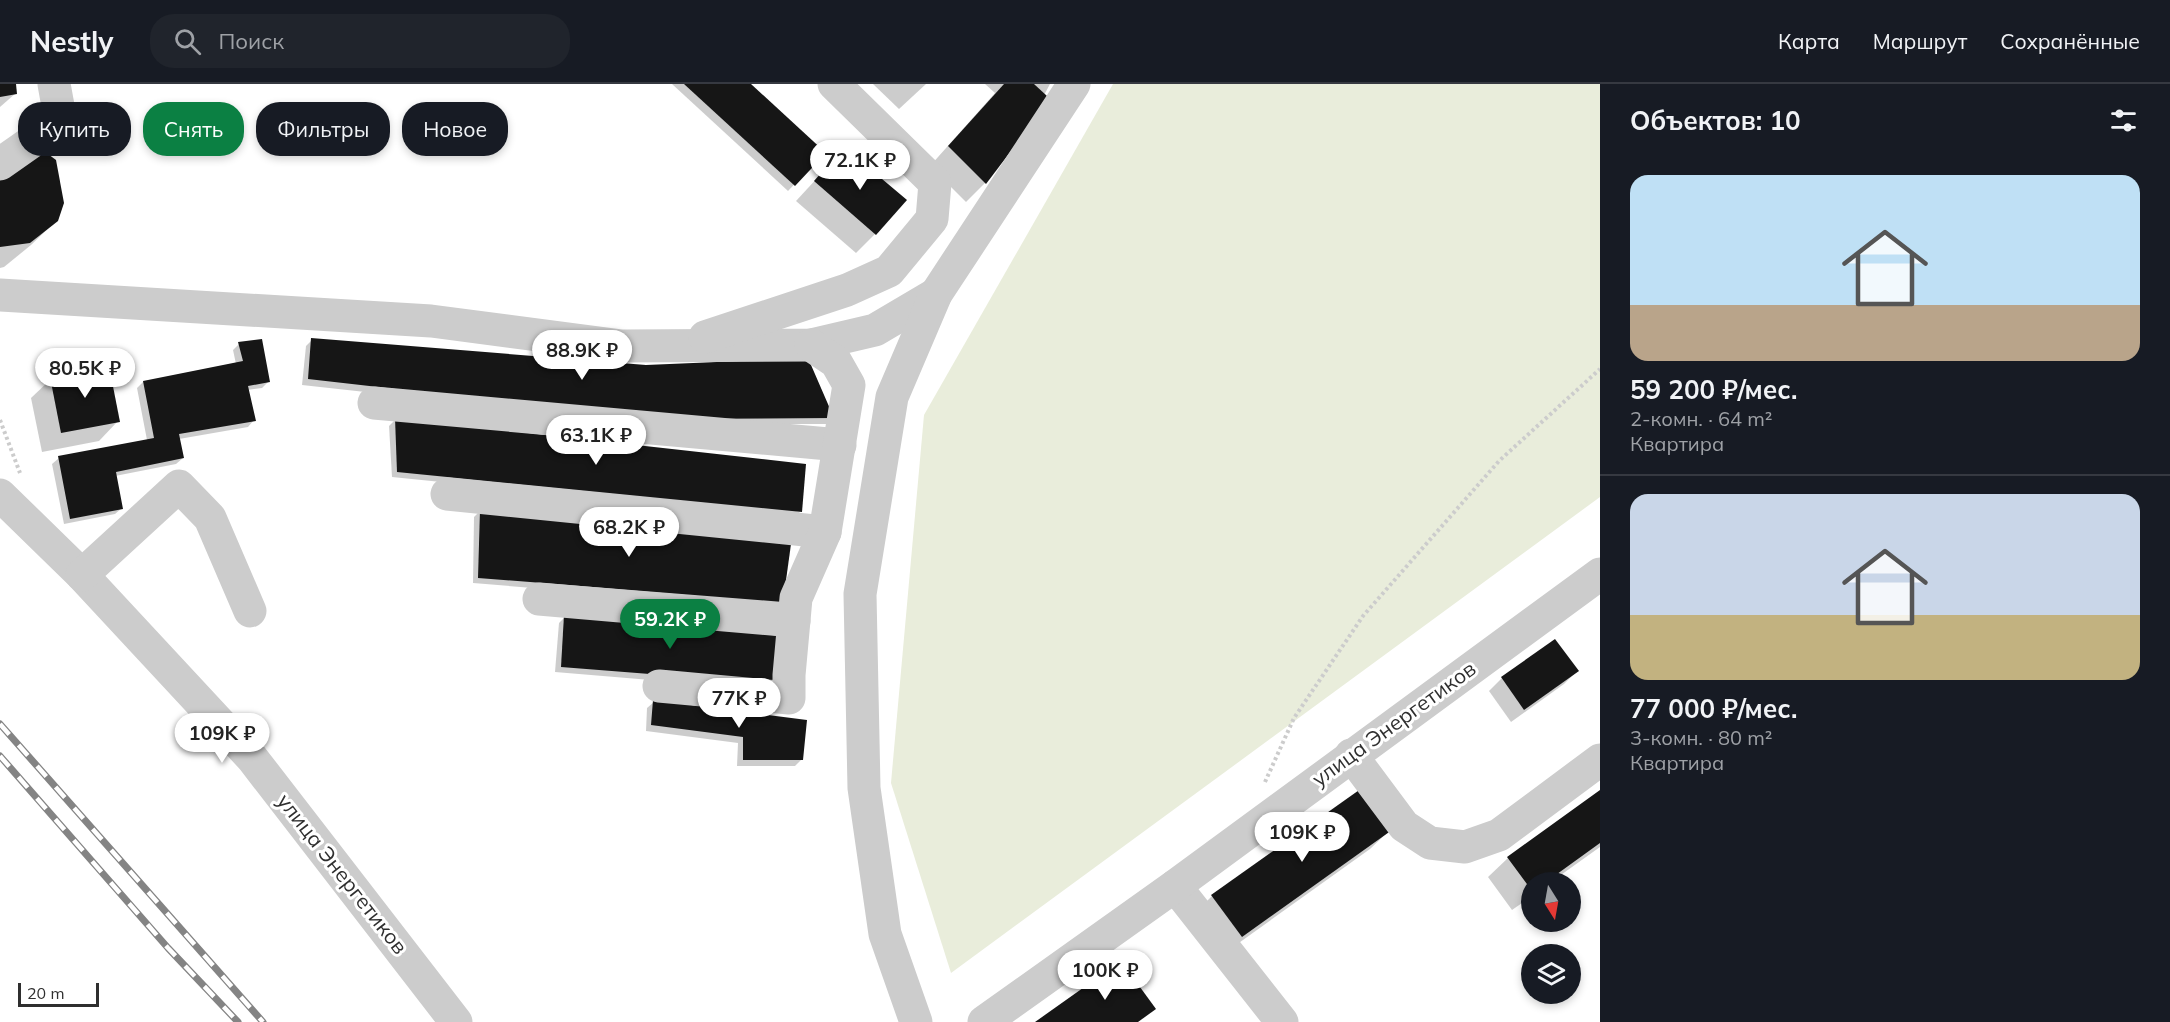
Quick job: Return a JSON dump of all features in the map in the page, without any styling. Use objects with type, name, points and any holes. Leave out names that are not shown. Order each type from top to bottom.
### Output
[{"type":"street","points":[[0,165],[47,131],[58,106],[54,84]]},
{"type":"street","points":[[678,346],[847,290],[889,271],[932,219],[935,183],[834,84]]},
{"type":"street","points":[[916,1022],[885,934],[864,788],[860,594],[892,397],[936,294],[1074,84]]},
{"type":"street","points":[[0,295],[431,321],[622,346],[678,346],[811,345],[875,330],[936,294]]},
{"type":"street","points":[[659,686],[789,698],[796,598],[825,532],[849,385],[836,362],[811,345]]},
{"type":"street","points":[[374,403],[840,445]]},
{"type":"street","points":[[82,575],[179,486],[210,518],[250,611]]},
{"type":"street","points":[[447,494],[825,532]]},
{"type":"street","name":"улица Энергетиков","points":[[0,495],[82,575],[252,758],[456,1022]]},
{"type":"street","name":"улица Энергетиков","points":[[984,1022],[1175,886],[1600,574]]},
{"type":"street","points":[[539,599],[794,621]]},
{"type":"street","points":[[1352,756],[1404,826],[1430,843],[1465,847],[1499,835],[1600,760]]},
{"type":"street","points":[[1175,886],[1282,1022]]},
{"type":"path","points":[[1264,784],[1294,718],[1363,616],[1499,461],[1600,369]]},
{"type":"green space","points":[[1113,84],[1600,84],[1600,497],[951,973],[891,783],[924,415]]},
{"type":"building","points":[[0,84],[16,84],[17,94],[0,97]]},
{"type":"building","points":[[684,84],[751,84],[826,153],[795,186]]},
{"type":"building","points":[[1004,84],[1034,84],[1047,96],[1027,130],[986,184],[948,146]]},
{"type":"building","points":[[844,147],[907,200],[876,235],[814,181]]},
{"type":"building","points":[[33,156],[51,156],[56,160],[64,203],[58,221],[30,243],[0,247],[0,180]]},
{"type":"building","points":[[311,338],[646,365],[808,358],[834,418],[661,419],[308,379]]},
{"type":"building","points":[[262,339],[270,382],[248,386],[256,421],[179,434],[184,458],[116,472],[123,509],[70,519],[58,456],[154,438],[143,381],[243,361],[238,342]]},
{"type":"building","points":[[109,366],[120,422],[61,433],[50,377]]},
{"type":"building","points":[[395,418],[806,464],[802,512],[397,472]]},
{"type":"building","points":[[480,510],[791,544],[783,602],[478,578]]},
{"type":"building","points":[[564,615],[782,636],[777,684],[561,667]]},
{"type":"building","points":[[1555,639],[1579,671],[1524,710],[1501,677]]},
{"type":"building","points":[[653,700],[807,720],[803,760],[743,760],[743,737],[651,725]]},
{"type":"building","points":[[1362,788],[1392,830],[1242,937],[1211,895]]},
{"type":"building","points":[[1600,790],[1600,843],[1560,872],[1521,872],[1521,876],[1507,857]]},
{"type":"building","points":[[1121,961],[1156,1009],[1138,1022],[1035,1022]]},
{"type":"railway","points":[[0,724],[263,1022]]},
{"type":"railway","points":[[0,756],[168,948],[238,1022]]}]
